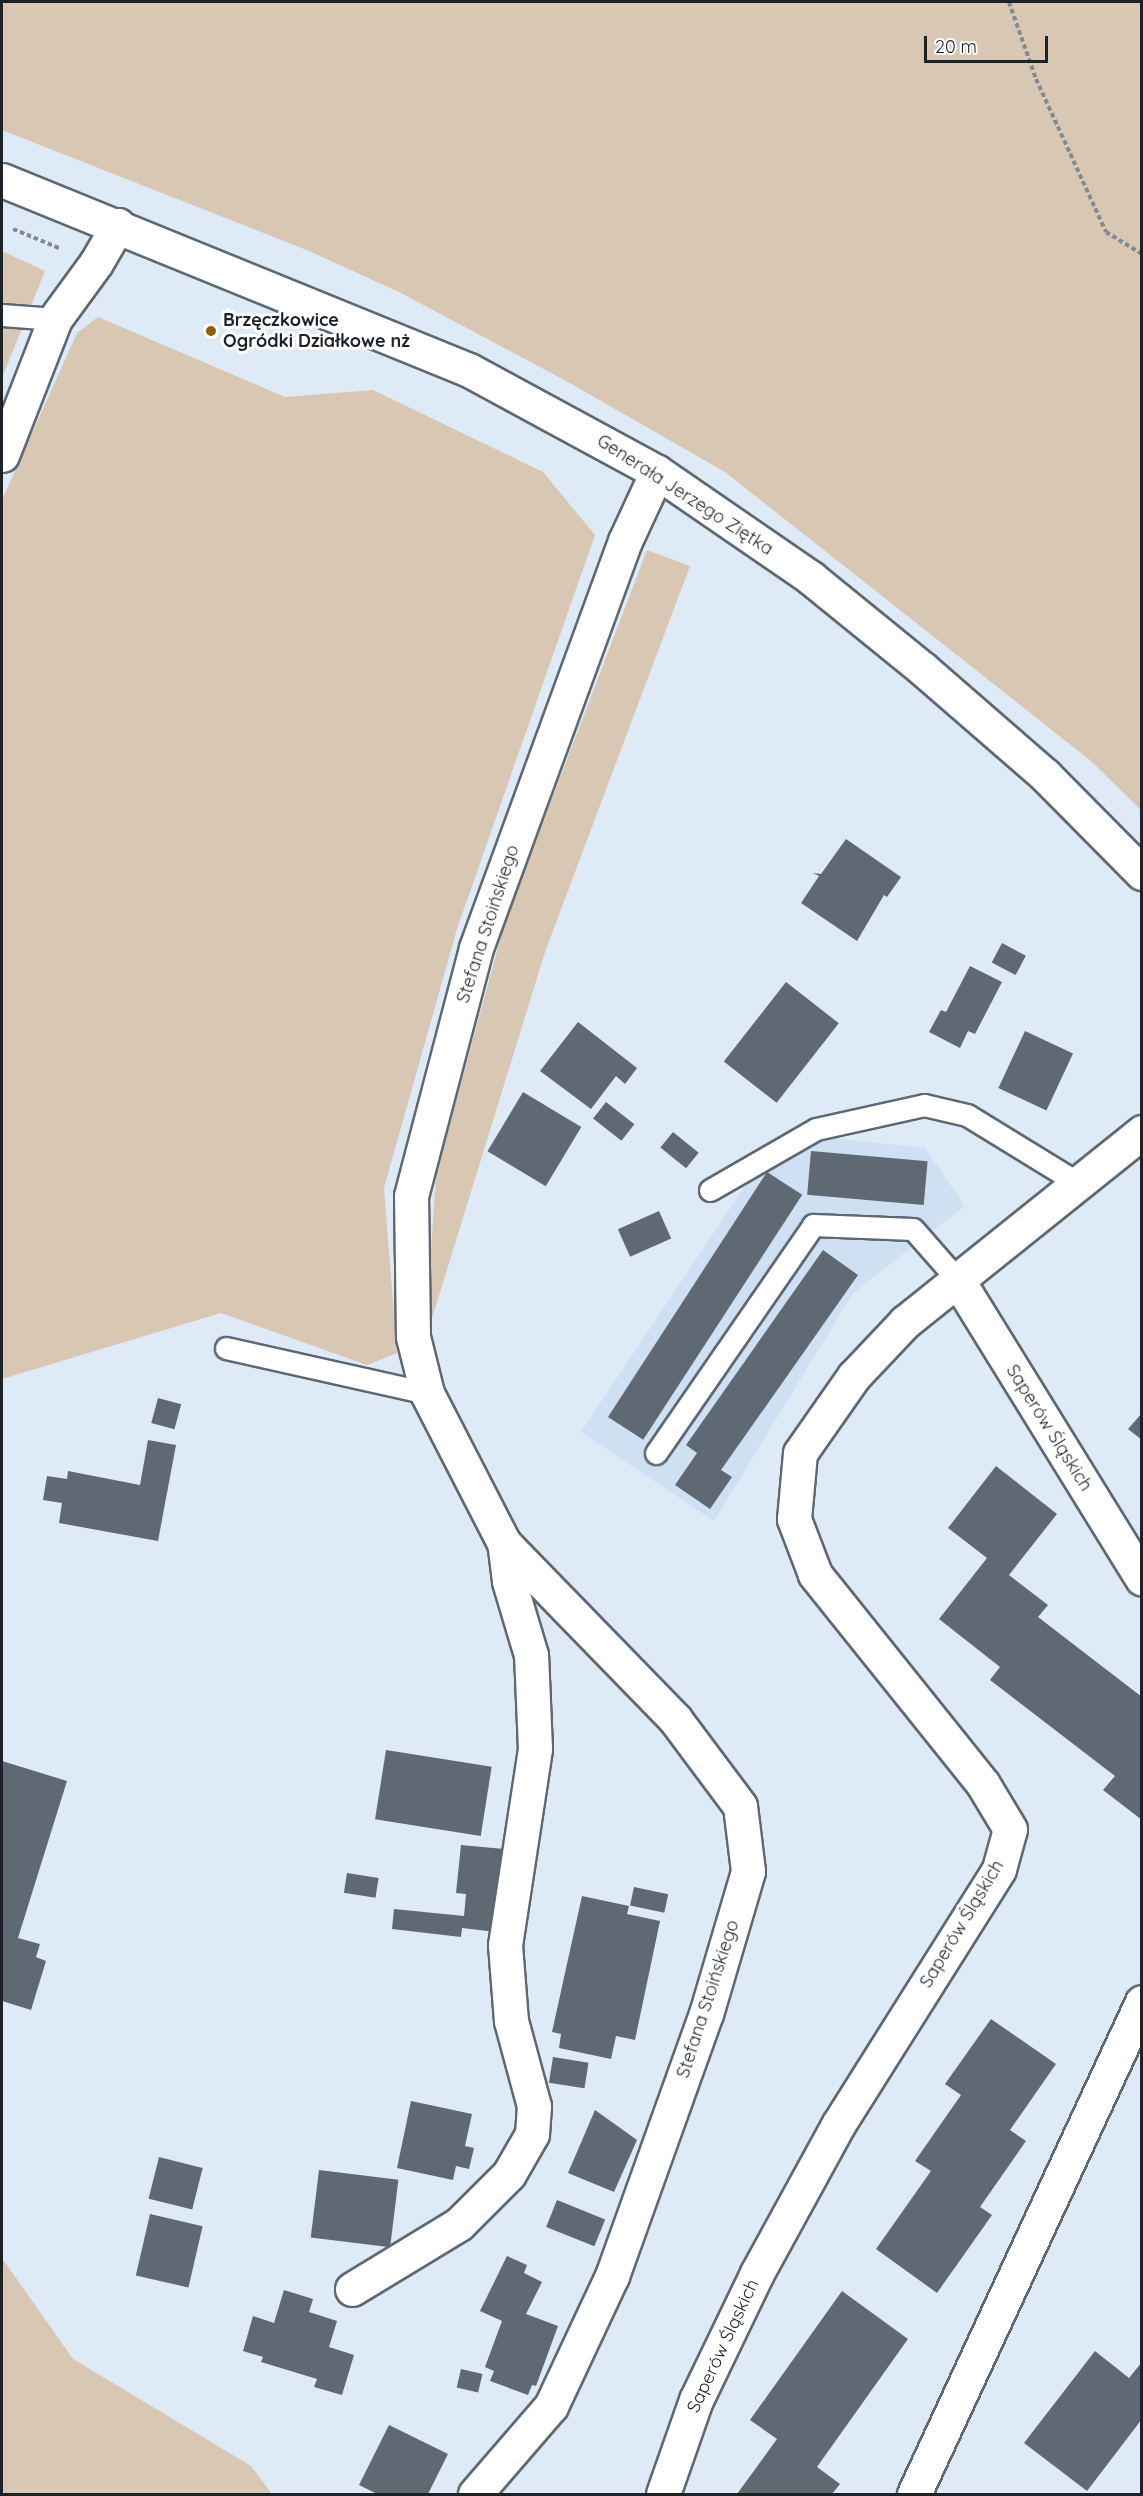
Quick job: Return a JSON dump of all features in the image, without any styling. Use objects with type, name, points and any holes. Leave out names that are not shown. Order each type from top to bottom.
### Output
[{"type":"street","name":"Generała Jerzego Ziętka","points":[[2,180],[469,370],[657,472],[811,578],[923,669],[1045,775],[1142,873]]},
{"type":"street","points":[[2,454],[55,319],[96,263],[117,225]]},
{"type":"street","name":"Stefana Stoińskiego","points":[[352,2289],[459,2224],[509,2174],[532,2134],[534,2106],[511,2021],[506,1945],[535,1749],[531,1667],[504,1543],[427,1393],[413,1337],[411,1196],[477,948],[625,541],[657,472]]},
{"type":"street","name":"Saperów Śląskich","points":[[663,2494],[696,2400],[757,2273],[838,2125],[999,1869],[1010,1829],[983,1784],[815,1574],[794,1519],[800,1453],[854,1376],[904,1322],[1142,1132]]},
{"type":"street","name":"Saperów Śląskich","points":[[957,1279],[1142,1578]]},
{"type":"street","name":"Stefana Stoińskiego","points":[[475,2494],[552,2406],[612,2276],[706,2014],[748,1871],[740,1806],[675,1719],[504,1543]]},
{"type":"street","points":[[914,2494],[1142,2002]]},
{"type":"lane","points":[[2,315],[55,319]]},
{"type":"lane","points":[[710,1190],[816,1129],[924,1105],[968,1115],[1078,1183]]},
{"type":"lane","points":[[656,1453],[813,1225],[913,1229],[957,1279]]},
{"type":"lane","points":[[226,1348],[427,1393]]},
{"type":"path","points":[[1009,2],[1036,79],[1106,232],[1142,254]]},
{"type":"path","points":[[2,225],[96,263]]},
{"type":"shaded area","points":[[2,2],[1141,2],[1141,810],[1091,761],[725,472],[568,382],[399,292],[309,251],[2,130]]},
{"type":"shaded area","points":[[2,251],[45,271],[2,378]]},
{"type":"shaded area","points":[[98,317],[285,397],[373,390],[543,472],[595,535],[457,929],[384,1188],[397,1353],[367,1365],[221,1313],[2,1379],[2,500],[77,333]]},
{"type":"shaded area","points":[[647,550],[690,566],[545,952],[425,1341],[436,1175],[505,922]]},
{"type":"shaded area","points":[[823,1137],[925,1148],[965,1206],[853,1293],[714,1521],[581,1432],[753,1174]]},
{"type":"shaded area","points":[[2,2258],[73,2359],[251,2466],[272,2494],[2,2494]]},
{"type":"building","points":[[846,839],[901,877],[887,897],[884,895],[857,941],[801,903],[819,876],[813,873],[821,874]]},
{"type":"building","points":[[1002,943],[1026,956],[1016,975],[992,962]]},
{"type":"building","points":[[970,966],[1002,982],[975,1034],[968,1031],[960,1048],[929,1032],[941,1010],[946,1012]]},
{"type":"building","points":[[786,982],[839,1023],[777,1103],[724,1062]]},
{"type":"building","points":[[578,1022],[637,1068],[625,1084],[616,1076],[591,1109],[540,1071]]},
{"type":"building","points":[[1025,1031],[1073,1053],[1046,1110],[998,1088]]},
{"type":"building","points":[[523,1092],[581,1127],[546,1186],[487,1151]]},
{"type":"building","points":[[606,1102],[634,1124],[621,1141],[593,1119]]},
{"type":"building","points":[[673,1132],[699,1153],[686,1168],[660,1148]]},
{"type":"building","points":[[811,1151],[928,1161],[924,1205],[807,1195]]},
{"type":"building","points":[[767,1172],[802,1195],[643,1440],[608,1417]]},
{"type":"building","points":[[659,1211],[671,1238],[630,1257],[618,1229]]},
{"type":"building","points":[[823,1250],[858,1275],[721,1470],[732,1477],[710,1509],[675,1485],[697,1453],[686,1445]]},
{"type":"building","points":[[158,1398],[181,1404],[174,1429],[151,1423]]},
{"type":"building","points":[[1142,1413],[1142,1440],[1128,1429]]},
{"type":"building","points":[[148,1440],[176,1445],[158,1541],[59,1523],[62,1503],[43,1500],[47,1476],[67,1479],[68,1471],[140,1485]]},
{"type":"building","points":[[996,1466],[1057,1514],[1009,1575],[1048,1605],[1038,1617],[1142,1697],[1142,1820],[1103,1790],[1115,1776],[990,1680],[1000,1667],[939,1619],[987,1558],[948,1528]]},
{"type":"building","points":[[386,1750],[492,1767],[481,1836],[375,1819]]},
{"type":"building","points":[[2,1761],[67,1781],[18,1938],[40,1944],[36,1957],[46,1961],[31,2010],[2,2001]]},
{"type":"building","points":[[461,1845],[504,1849],[496,1932],[462,1928],[461,1937],[392,1929],[394,1909],[464,1916],[466,1894],[456,1893]]},
{"type":"building","points":[[347,1873],[379,1878],[375,1898],[344,1893]]},
{"type":"building","points":[[634,1887],[668,1894],[664,1913],[630,1906]]},
{"type":"building","points":[[582,1896],[629,1906],[627,1914],[660,1921],[635,2040],[616,2036],[611,2059],[559,2048],[561,2034],[552,2032]]},
{"type":"building","points":[[991,2019],[1056,2064],[1010,2130],[1026,2141],[980,2207],[992,2215],[937,2293],[876,2249],[931,2171],[915,2161],[961,2095],[945,2084]]},
{"type":"building","points":[[553,2057],[589,2063],[584,2088],[549,2083]]},
{"type":"building","points":[[411,2101],[472,2114],[465,2146],[474,2148],[469,2169],[456,2166],[453,2180],[397,2168]]},
{"type":"building","points":[[595,2110],[637,2140],[614,2192],[568,2173]]},
{"type":"building","points":[[159,2157],[203,2168],[192,2210],[149,2199]]},
{"type":"building","points":[[319,2170],[398,2180],[390,2247],[311,2237]]},
{"type":"building","points":[[557,2200],[605,2219],[594,2246],[546,2227]]},
{"type":"building","points":[[150,2214],[203,2226],[188,2288],[136,2275]]},
{"type":"building","points":[[507,2256],[527,2265],[524,2273],[542,2282],[526,2314],[558,2326],[536,2386],[532,2385],[528,2395],[490,2381],[494,2371],[485,2367],[502,2321],[480,2311]]},
{"type":"building","points":[[284,2290],[313,2299],[309,2312],[337,2321],[329,2347],[354,2355],[342,2395],[314,2387],[317,2379],[261,2362],[263,2357],[243,2351],[253,2316],[274,2323]]},
{"type":"building","points":[[842,2291],[908,2339],[817,2467],[840,2484],[832,2494],[737,2494],[777,2439],[750,2420]]},
{"type":"building","points":[[1095,2351],[1129,2378],[1142,2362],[1142,2419],[1087,2491],[1024,2443]]},
{"type":"building","points":[[461,2369],[482,2374],[478,2392],[457,2388]]},
{"type":"building","points":[[389,2425],[448,2454],[428,2494],[377,2494],[359,2485]]},
{"type":"place","name":"Brzęczkowice Ogródki Działkowe nż","points":[[211,331]]}]
